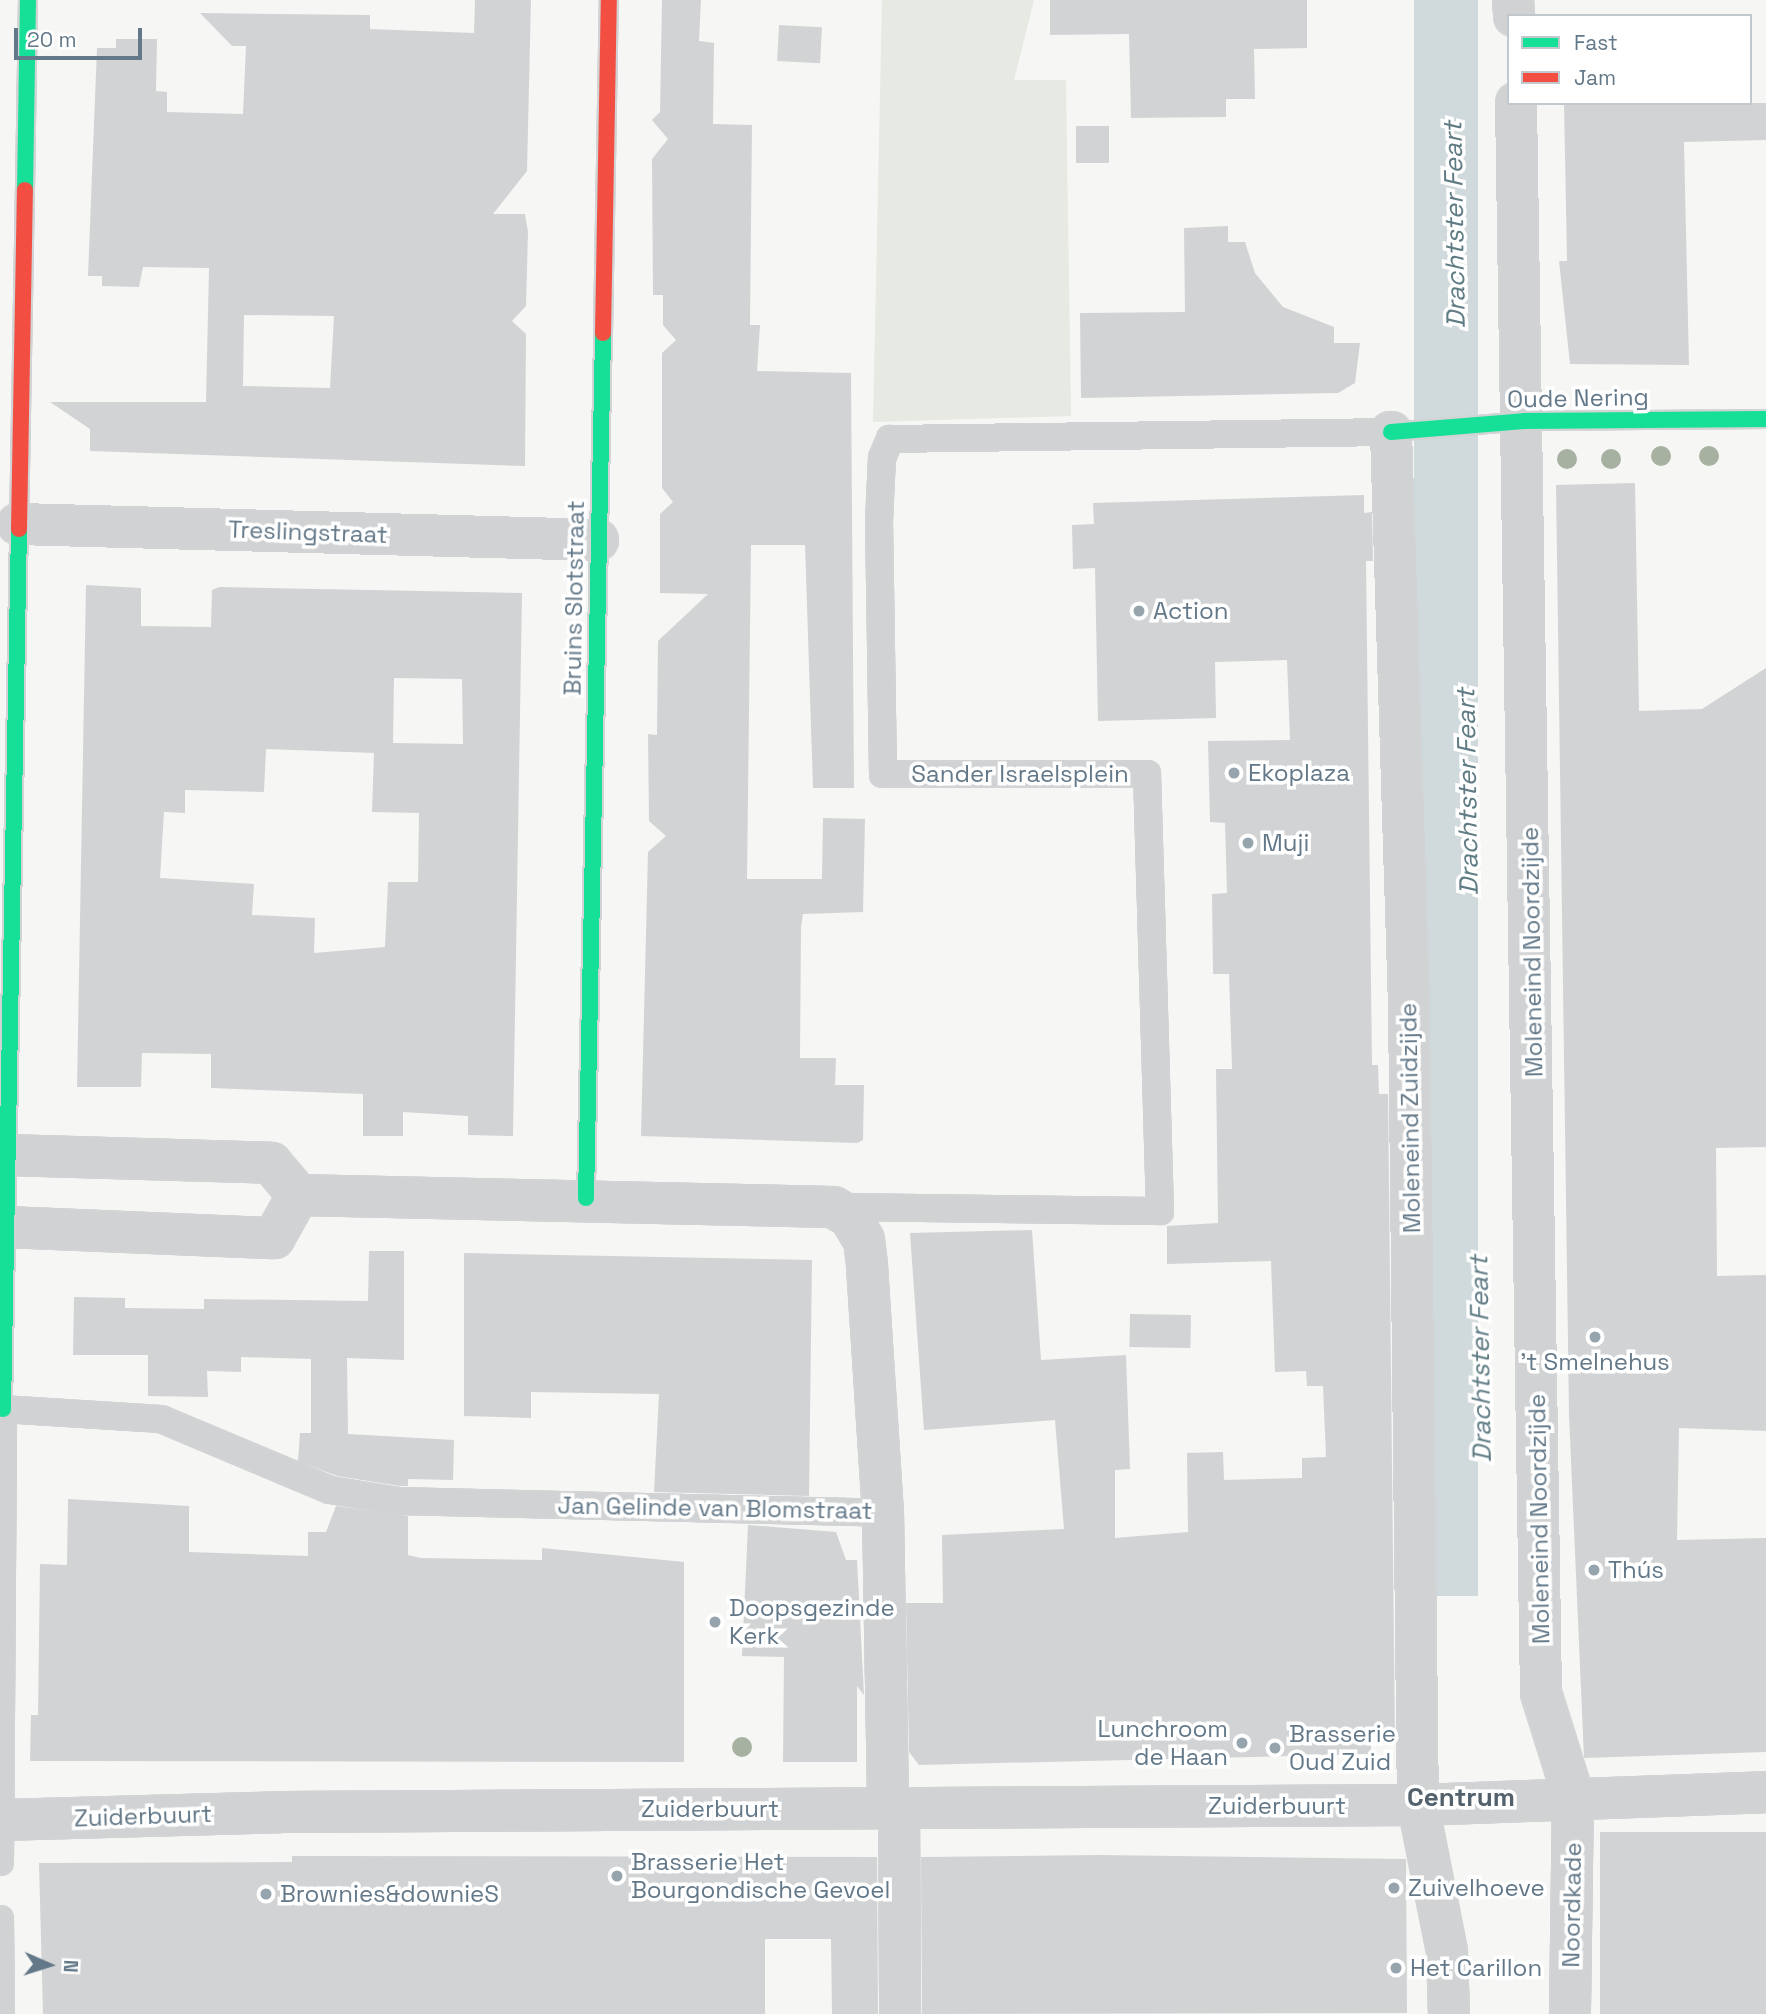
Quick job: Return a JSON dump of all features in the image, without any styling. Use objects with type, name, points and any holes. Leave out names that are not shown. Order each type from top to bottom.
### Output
[{"type":"street","points":[[3,1409],[7,1155],[6,932],[19,523],[27,0]]},
{"type":"street","name":"Bruins Slotstraat","points":[[586,1198],[609,0]]},
{"type":"street","name":"Moleneind Noordzijde","points":[[1516,105],[1511,422],[1541,1693],[1573,1795]]},
{"type":"street","name":"Oude Nering","points":[[1405,429],[1511,422],[1766,419]]},
{"type":"street","name":"Moleneind Zuidzijde","points":[[1405,429],[1418,1805],[1447,1952],[1449,2014]]},
{"type":"street","name":"Treslingstraat","points":[[19,523],[598,540]]},
{"type":"street","points":[[7,1155],[271,1163],[298,1195],[586,1198],[833,1207]]},
{"type":"street","points":[[6,1227],[274,1238],[298,1195]]},
{"type":"street","name":"Jan Gelinde van Blomstraat","points":[[833,1207],[850,1217],[864,1240],[883,1513]]},
{"type":"street","points":[[883,1513],[900,2014]]},
{"type":"street","name":"Zuiderbuurt","points":[[1,1820],[894,1808],[1418,1805],[1573,1795],[1766,1793]]},
{"type":"street","name":"Noordkade","points":[[1570,2014],[1573,1795]]},
{"type":"lane","name":"Sander Israelsplein","points":[[833,1207],[1160,1211],[1147,774],[883,774],[879,521],[882,458],[890,439],[1405,429]]},
{"type":"lane","name":"Jan Gelinde van Blomstraat","points":[[3,1409],[162,1419],[330,1490],[399,1501],[883,1513]]},
{"type":"lane","points":[[0,1862],[3,1409]]},
{"type":"lane","points":[[0,1919],[1,2014]]},
{"type":"shaded area","points":[[882,0],[1034,0],[1014,80],[1066,80],[1071,416],[873,422]]},
{"type":"water","name":"Drachtster Feart","points":[[1414,0],[1478,0],[1478,1596],[1414,1596]]},
{"type":"building","points":[[475,0],[531,0],[527,171],[493,214],[525,214],[528,232],[526,306],[512,321],[526,334],[525,466],[90,451],[90,429],[50,402],[206,402],[209,268],[143,267],[139,287],[102,286],[102,276],[88,276],[97,48],[116,48],[116,39],[157,39],[156,91],[167,92],[167,112],[243,114],[246,46],[232,46],[200,13],[370,15],[370,29],[474,33]],"holes":[[[244,315],[334,316],[330,388],[243,386]]]},
{"type":"building","points":[[662,0],[701,0],[699,41],[714,43],[713,124],[752,125],[750,325],[760,325],[757,371],[851,373],[854,788],[813,788],[805,545],[751,545],[747,879],[822,879],[823,818],[865,819],[863,912],[803,914],[801,927],[800,1058],[836,1058],[835,1085],[864,1085],[863,1140],[857,1143],[641,1136],[648,852],[666,836],[649,821],[648,734],[657,735],[658,641],[708,594],[660,593],[660,514],[673,502],[662,488],[662,353],[676,340],[663,325],[663,295],[653,295],[652,159],[668,139],[652,120],[660,112]]},
{"type":"building","points":[[1050,0],[1307,0],[1307,48],[1254,49],[1255,99],[1226,99],[1226,117],[1131,118],[1129,34],[1050,35]]},
{"type":"building","points":[[779,25],[822,27],[820,63],[777,61]]},
{"type":"building","points":[[1766,103],[1766,140],[1684,142],[1689,365],[1570,364],[1559,261],[1567,261],[1564,105]]},
{"type":"building","points":[[1076,126],[1109,126],[1109,163],[1076,163]]},
{"type":"building","points":[[1228,226],[1228,242],[1245,242],[1255,273],[1283,307],[1334,327],[1334,343],[1360,343],[1355,383],[1338,393],[1081,398],[1080,313],[1185,312],[1184,228]]},
{"type":"building","points":[[1635,483],[1639,711],[1702,709],[1766,668],[1766,1147],[1716,1148],[1717,1276],[1766,1275],[1766,1431],[1679,1428],[1677,1540],[1766,1538],[1766,1752],[1584,1758],[1569,1415],[1556,485]]},
{"type":"building","points":[[1364,495],[1364,513],[1372,512],[1373,561],[1366,561],[1372,1065],[1378,1065],[1379,1094],[1388,1094],[1395,1743],[1371,1744],[1371,1754],[919,1765],[909,1752],[906,1603],[943,1603],[942,1535],[1064,1529],[1055,1420],[924,1430],[910,1233],[1032,1230],[1041,1360],[1126,1355],[1130,1469],[1115,1470],[1115,1538],[1188,1532],[1187,1453],[1223,1452],[1224,1480],[1302,1478],[1302,1458],[1326,1457],[1323,1386],[1307,1386],[1306,1371],[1275,1372],[1271,1261],[1167,1264],[1167,1226],[1218,1223],[1216,1069],[1232,1069],[1229,974],[1213,974],[1212,894],[1227,893],[1225,823],[1210,822],[1208,741],[1290,740],[1287,660],[1215,662],[1216,718],[1098,721],[1095,568],[1073,569],[1072,525],[1094,524],[1093,503]]},
{"type":"building","points":[[86,585],[141,588],[141,626],[211,627],[212,590],[219,587],[522,593],[513,1136],[468,1135],[468,1116],[403,1112],[403,1136],[363,1136],[363,1094],[211,1088],[211,1054],[142,1053],[141,1087],[77,1087]],"holes":[[[394,678],[462,679],[463,744],[393,743]],[[266,749],[374,753],[372,812],[419,813],[418,882],[388,882],[385,947],[314,953],[315,918],[252,915],[254,884],[160,878],[164,812],[185,813],[185,790],[264,792]]]},
{"type":"building","points":[[369,1251],[404,1251],[404,1360],[347,1358],[348,1434],[454,1440],[453,1480],[408,1479],[408,1486],[400,1486],[337,1476],[298,1461],[300,1433],[311,1433],[311,1359],[241,1357],[241,1372],[207,1371],[208,1397],[148,1396],[148,1355],[73,1355],[74,1297],[125,1298],[125,1308],[204,1309],[204,1299],[368,1301]]},
{"type":"building","points":[[464,1253],[812,1260],[809,1496],[654,1492],[659,1394],[531,1392],[531,1418],[464,1416]]},
{"type":"building","points":[[1130,1314],[1191,1315],[1190,1348],[1129,1347]]},
{"type":"building","points":[[68,1499],[189,1506],[189,1552],[308,1556],[308,1532],[326,1532],[336,1506],[408,1516],[408,1555],[421,1558],[542,1560],[542,1548],[684,1562],[684,1762],[30,1761],[31,1715],[38,1715],[40,1564],[67,1565]]},
{"type":"building","points":[[748,1525],[836,1532],[846,1560],[857,1560],[864,1695],[857,1686],[857,1762],[783,1762],[784,1657],[742,1656]]},
{"type":"building","points":[[1600,1832],[1766,1832],[1766,2014],[1600,2014]]},
{"type":"building","points":[[1098,1855],[1406,1859],[1407,2013],[922,2014],[921,1857]]},
{"type":"building","points":[[292,1856],[877,1857],[878,2014],[832,2014],[831,1939],[765,1939],[765,2014],[43,2014],[39,1863],[292,1862]]},
{"type":"traffic: fast","points":[[25,190],[28,0]]},
{"type":"traffic: fast","points":[[586,1198],[603,333]]},
{"type":"traffic: fast","points":[[1391,432],[1524,421],[1766,419]]},
{"type":"traffic: fast","points":[[3,1409],[19,529]]},
{"type":"traffic: jam","points":[[603,333],[609,0]]},
{"type":"traffic: jam","points":[[19,529],[25,190]]},
{"type":"place","name":"Action","points":[[1139,611]]},
{"type":"place","name":"Ekoplaza","points":[[1234,773]]},
{"type":"place","name":"Muji","points":[[1248,843]]},
{"type":"place","name":"'t Smelnehus","points":[[1595,1337]]},
{"type":"place","name":"Thús","points":[[1594,1570]]},
{"type":"place","name":"Doopsgezinde Kerk","points":[[715,1622]]},
{"type":"place","name":"Lunchroom de Haan","points":[[1242,1743]]},
{"type":"place","name":"Brasserie Oud Zuid","points":[[1275,1748]]},
{"type":"place","name":"Brasserie Het Bourgondische Gevoel","points":[[617,1876]]},
{"type":"place","name":"Zuivelhoeve","points":[[1394,1888]]},
{"type":"place","name":"Brownies&downieS","points":[[266,1894]]},
{"type":"place","name":"Het Carillon","points":[[1396,1968]]},
{"type":"district","name":"Centrum","points":[[1461,1798]]}]
